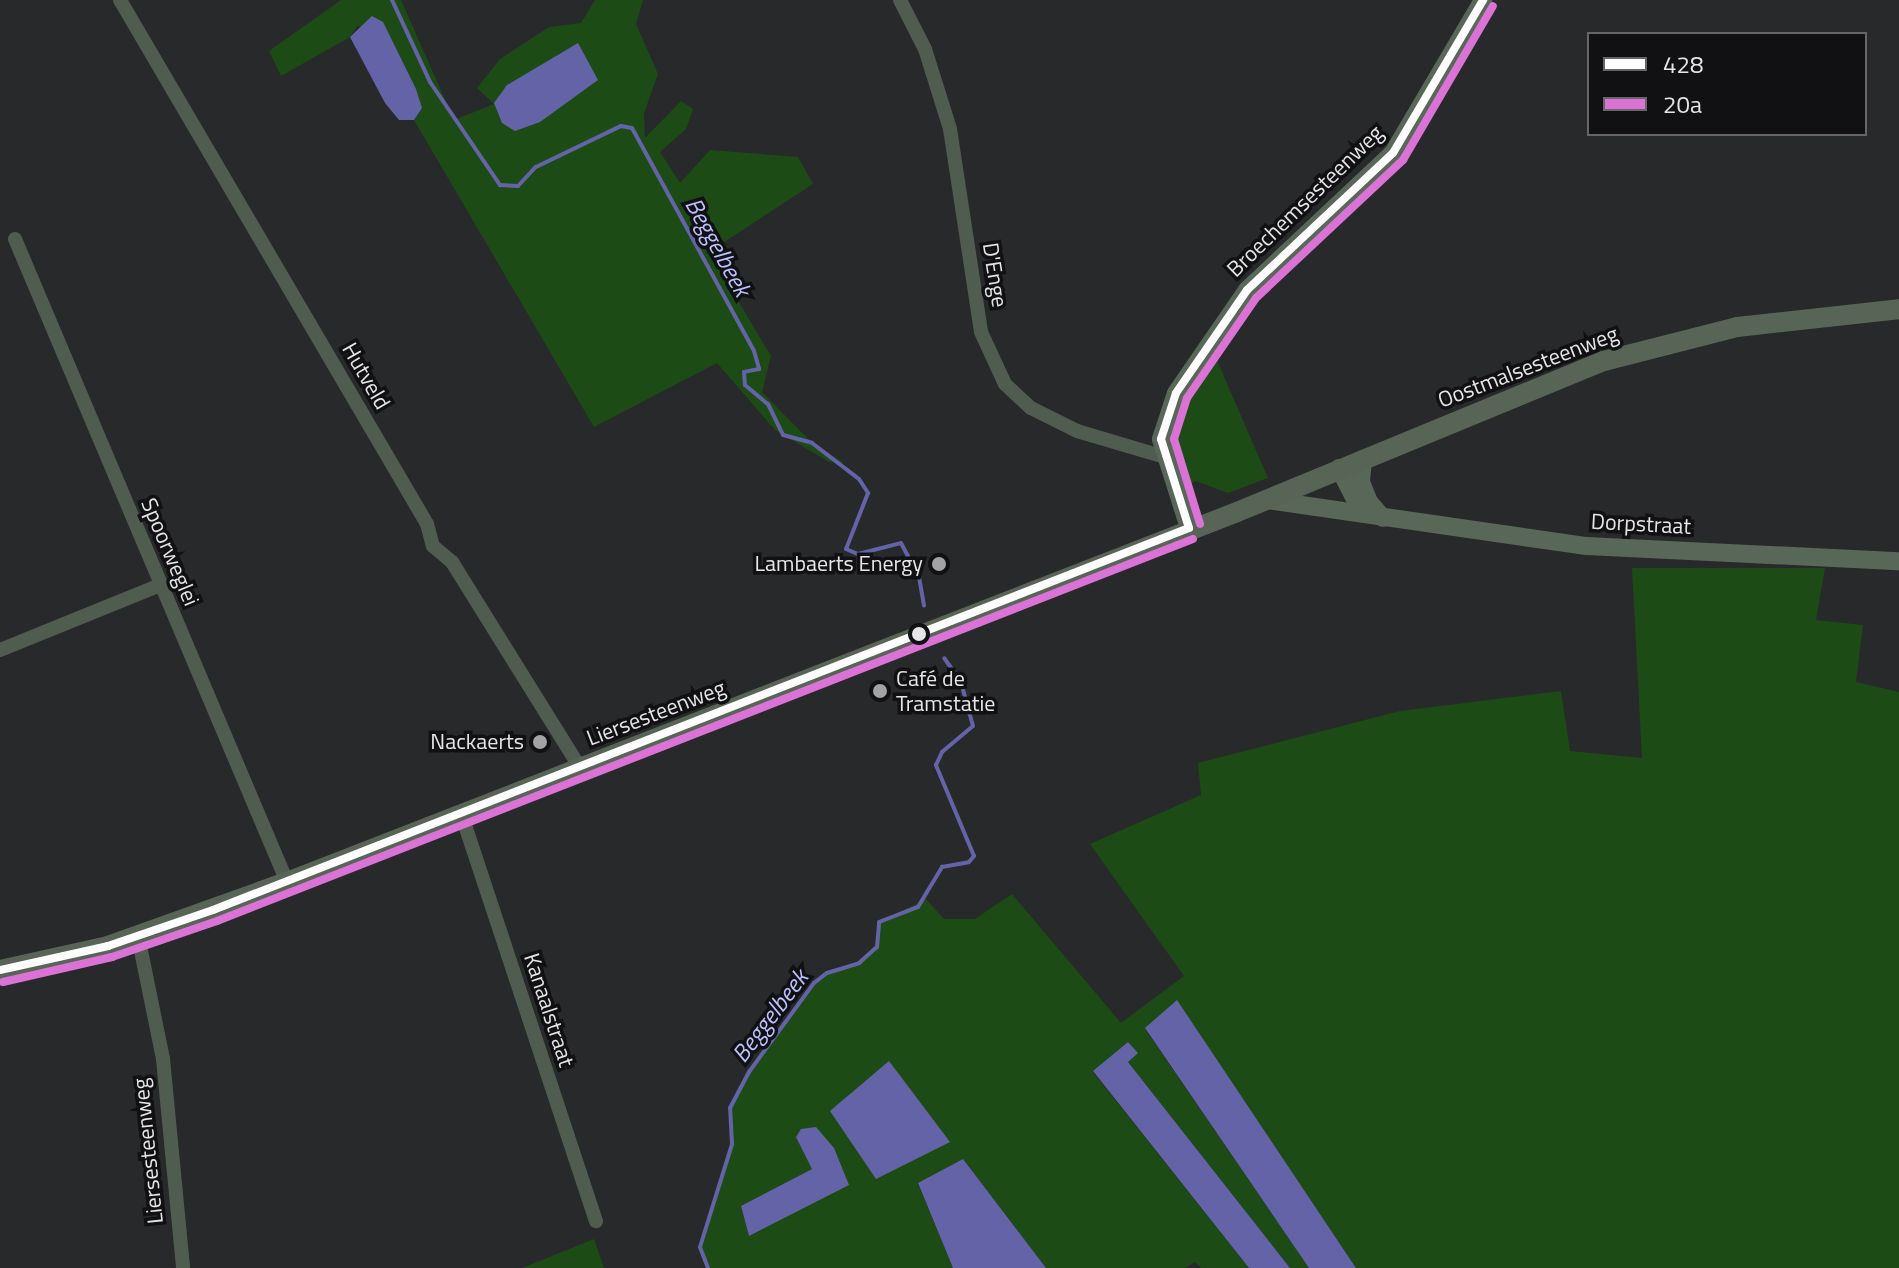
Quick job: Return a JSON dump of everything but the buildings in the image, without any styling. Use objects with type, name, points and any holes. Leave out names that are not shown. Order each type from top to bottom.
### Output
[{"type":"main road","name":"Oostmalsesteenweg","points":[[1189,528],[1267,500],[1550,380],[1664,343],[1737,327],[1899,309]]},
{"type":"main road","name":"Liersesteenweg","points":[[0,970],[138,936],[287,882],[1189,528]]},
{"type":"street","name":"Hutveld","points":[[120,0],[427,524],[433,546],[452,562],[580,768]]},
{"type":"street","name":"D'Enge","points":[[900,0],[925,49],[950,129],[981,332],[1005,384],[1031,408],[1077,431],[1165,457]]},
{"type":"street","name":"Broechemsesteenweg","points":[[1189,528],[1161,439],[1167,410],[1229,312],[1393,153],[1483,0]]},
{"type":"street","name":"Spoorweglei","points":[[15,239],[287,882]]},
{"type":"street","points":[[1363,459],[1361,482],[1369,502],[1383,518]]},
{"type":"street","points":[[1339,468],[1362,513]]},
{"type":"street","name":"Dorpstraat","points":[[1267,500],[1587,546],[1899,561]]},
{"type":"street","points":[[0,650],[160,585]]},
{"type":"street","name":"Kanaalstraat","points":[[461,813],[596,1221]]},
{"type":"street","name":"Liersesteenweg","points":[[138,936],[163,1059],[183,1268]]},
{"type":"green space","points":[[341,0],[401,0],[454,120],[494,104],[477,88],[500,59],[549,27],[581,23],[595,0],[643,0],[636,24],[658,74],[644,113],[645,138],[681,101],[693,109],[686,129],[660,152],[680,183],[710,150],[798,157],[813,184],[709,252],[771,356],[762,392],[812,443],[844,463],[829,462],[775,430],[717,363],[594,427],[414,120],[422,108],[358,25],[350,37],[281,76],[269,51]]},
{"type":"green space","points":[[1212,349],[1268,478],[1228,493],[1196,481],[1188,485],[1172,436],[1174,412]]},
{"type":"green space","points":[[1632,568],[1825,568],[1816,620],[1863,625],[1856,682],[1899,692],[1899,1268],[1356,1268],[1177,1001],[1145,1029],[1309,1268],[1290,1268],[1128,1062],[1137,1053],[1128,1042],[1093,1072],[1249,1268],[1201,1268],[1195,1262],[1185,1268],[1046,1268],[963,1159],[918,1184],[953,1268],[708,1268],[700,1247],[732,1144],[730,1108],[749,1072],[814,983],[827,973],[859,963],[877,947],[879,922],[926,899],[944,919],[975,919],[1012,894],[1121,1023],[1184,976],[1090,844],[1201,795],[1198,763],[1400,711],[1561,691],[1570,751],[1642,758]],"holes":[[[812,1169],[749,1236],[741,1206]]]},
{"type":"green space","points":[[594,1239],[604,1268],[522,1268]]},
{"type":"shaded area","points":[[372,16],[383,22],[416,89],[422,108],[414,120],[399,120],[385,103],[350,37]]},
{"type":"shaded area","points":[[578,43],[598,80],[540,122],[515,131],[502,123],[494,103],[507,85]]},
{"type":"shaded area","points":[[1177,1000],[1356,1268],[1309,1268],[1145,1028]]},
{"type":"shaded area","points":[[1128,1042],[1138,1053],[1128,1062],[1290,1268],[1249,1268],[1093,1071]]},
{"type":"shaded area","points":[[889,1061],[950,1142],[876,1179],[830,1111]]},
{"type":"shaded area","points":[[816,1127],[834,1148],[849,1185],[749,1236],[741,1206],[812,1169],[796,1137],[801,1129]]},
{"type":"shaded area","points":[[963,1159],[1046,1268],[953,1268],[918,1183]]},
{"type":"waterway","name":"Beggelbeek","points":[[392,0],[430,82],[500,185],[518,186],[536,167],[621,126],[632,128],[754,351],[759,369],[744,372],[745,385],[768,404],[783,435],[812,443],[859,479],[868,493],[846,549],[858,554],[901,543],[919,577],[924,606]]},
{"type":"waterway","name":"Beggelbeek","points":[[708,1268],[700,1247],[732,1144],[730,1108],[749,1072],[814,983],[827,973],[859,963],[877,947],[879,922],[918,907],[942,867],[969,862],[974,856],[936,765],[942,752],[973,726],[961,682],[944,658]]},
{"type":"transit line","name":"428","points":[[1189,528],[1161,439],[1176,393],[1247,290],[1393,153],[1483,0]]},
{"type":"transit line","name":"20a","points":[[1200,524],[1174,439],[1187,398],[1256,298],[1403,160],[1493,6]]},
{"type":"transit line","name":"428","points":[[0,970],[108,946],[213,910],[1189,528]]},
{"type":"transit line","name":"20a","points":[[3,982],[112,957],[217,921],[1193,539]]},
{"type":"place","name":"Lambaerts Energy","points":[[939,564]]},
{"type":"place","name":"Café de Tramstatie","points":[[880,691]]},
{"type":"place","name":"Nackaerts","points":[[540,742]]}]
